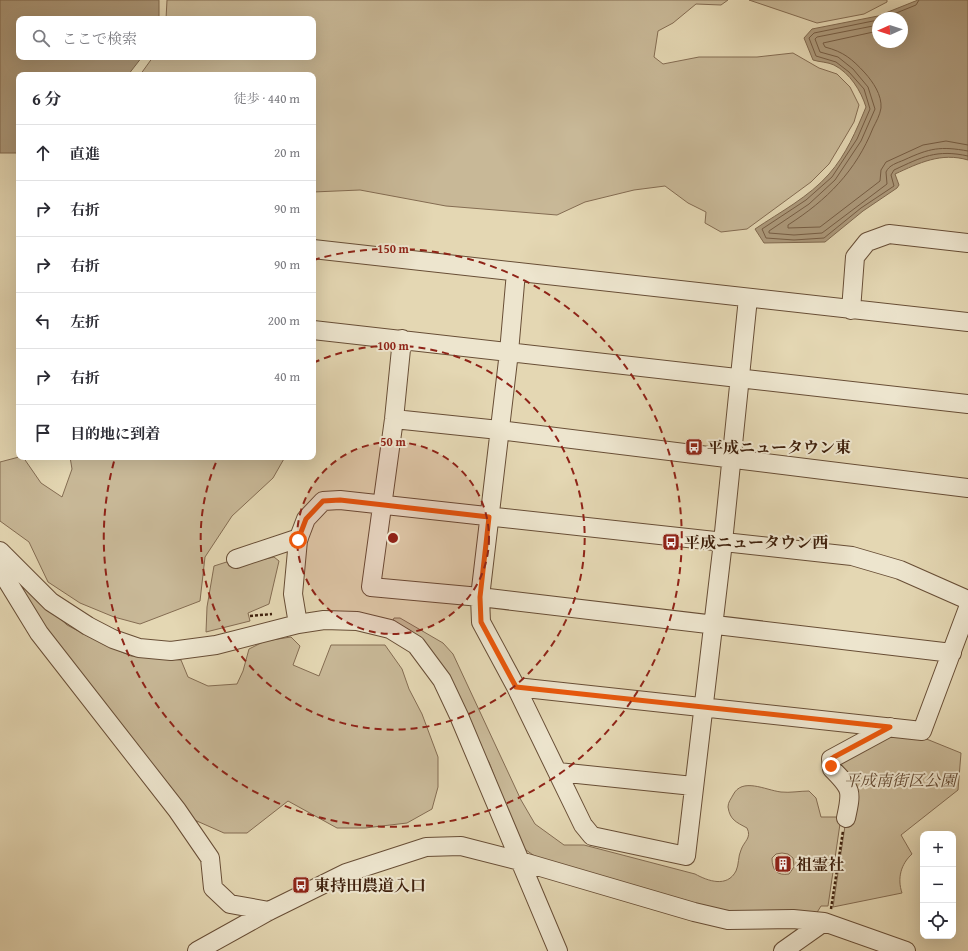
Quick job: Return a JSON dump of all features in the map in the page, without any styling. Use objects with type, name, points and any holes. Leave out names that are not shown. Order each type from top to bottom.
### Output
[{"type":"street","points":[[851,310],[855,257],[867,242],[889,234],[968,243]]},
{"type":"street","points":[[316,250],[968,322]]},
{"type":"street","points":[[516,272],[509,352],[480,597],[481,622],[516,687],[583,825],[592,836],[686,856],[693,786],[723,542],[730,459],[748,298]]},
{"type":"street","points":[[316,330],[968,404]]},
{"type":"street","points":[[402,339],[394,419],[381,505],[371,587],[480,597],[952,653]]},
{"type":"street","points":[[394,419],[499,430],[968,488]]},
{"type":"street","points":[[298,624],[293,594],[299,538],[306,519],[323,501],[340,500],[852,556],[900,570],[968,600]]},
{"type":"street","points":[[236,559],[299,538]]},
{"type":"street","points":[[3,554],[51,602],[88,626],[113,639],[139,648],[171,651],[216,645],[298,624],[324,620],[357,621],[390,629],[416,645],[442,680],[558,951]]},
{"type":"street","points":[[3,554],[1,571],[39,633],[109,720],[177,810],[210,858],[213,888],[230,904],[270,911]]},
{"type":"street","points":[[516,687],[704,706],[922,731],[968,608]]},
{"type":"street","points":[[846,818],[851,796],[843,779],[832,769],[831,759],[890,727]]},
{"type":"street","points":[[558,772],[693,786]]},
{"type":"street","points":[[197,951],[270,911],[346,873],[426,847],[461,846],[520,861],[694,912],[728,920],[827,919],[906,951]]},
{"type":"street","points":[[783,951],[827,919]]},
{"type":"path","points":[[250,616],[272,614]]},
{"type":"path","points":[[827,919],[846,818]]},
{"type":"green space","points":[[167,0],[728,0],[721,5],[696,4],[673,23],[658,31],[654,57],[663,64],[699,57],[757,57],[793,53],[819,68],[837,74],[850,87],[859,105],[854,122],[829,164],[811,182],[747,229],[721,232],[705,223],[706,212],[688,203],[665,186],[634,190],[585,202],[557,215],[446,206],[360,190],[316,192],[316,72],[142,72],[151,60],[316,60],[316,16],[166,16]]},
{"type":"green space","points":[[749,0],[887,0],[887,2],[864,14],[817,23]]},
{"type":"green space","points":[[16,458],[16,460],[25,460],[41,483],[62,497],[72,469],[70,460],[283,460],[273,478],[232,516],[205,557],[200,601],[140,624],[114,617],[80,603],[48,582],[29,542],[0,521],[0,462]]},
{"type":"green space","points":[[274,557],[279,561],[269,604],[248,613],[250,621],[206,632],[207,607],[214,566],[236,559],[240,565]]},
{"type":"green space","points":[[13,574],[67,625],[103,644],[131,656],[181,660],[188,677],[208,686],[237,684],[243,671],[249,649],[265,641],[291,637],[300,646],[293,665],[319,676],[331,645],[385,645],[402,669],[409,689],[422,714],[438,757],[438,787],[432,809],[407,823],[365,828],[337,828],[288,801],[247,833],[224,833],[190,818],[41,623]]},
{"type":"green space","points":[[394,618],[400,618],[443,643],[453,654],[521,800],[535,824],[564,845],[584,845],[695,874],[711,881],[717,882],[728,880],[736,871],[740,852],[749,834],[747,828],[734,820],[730,815],[728,807],[729,802],[737,790],[742,787],[754,786],[781,792],[809,791],[816,798],[821,817],[841,817],[828,906],[821,906],[816,914],[770,914],[709,910],[536,857],[526,850],[519,842],[489,762],[392,622]],"holes":[[[776,854],[788,854],[793,858],[794,867],[789,874],[778,873],[774,869],[772,858]]]},
{"type":"green space","name":"平成南街区公園","points":[[892,735],[924,738],[961,753],[958,790],[901,835],[912,854],[905,862],[901,872],[900,882],[902,893],[833,907],[846,819],[841,762]]},
{"type":"water","points":[[0,0],[159,0],[159,16],[16,16],[16,60],[140,60],[130,72],[16,72],[16,153],[0,153]]},
{"type":"water","points":[[918,0],[968,0],[968,160],[949,157],[939,158],[913,166],[895,174],[899,185],[897,188],[863,211],[825,242],[764,243],[755,229],[813,190],[829,174],[846,151],[866,107],[854,83],[840,68],[832,64],[813,60],[804,38],[812,29],[872,17],[872,48],[908,48],[908,12],[888,12]]},
{"type":"building","name":"祖霊社","points":[[780,857],[789,859],[786,872],[777,870]]},
{"type":"place","name":"平成ニュータウン東","points":[[694,447]]},
{"type":"place","name":"平成ニュータウン西","points":[[671,542]]},
{"type":"place","name":"祖霊社","points":[[783,864]]},
{"type":"place","name":"東持田農道入口","points":[[301,885]]},
{"type":"route","points":[[298,540],[306,519],[323,501],[340,500],[489,517],[480,597],[481,622],[516,687],[890,727],[834,757],[831,759],[831,766]]}]
